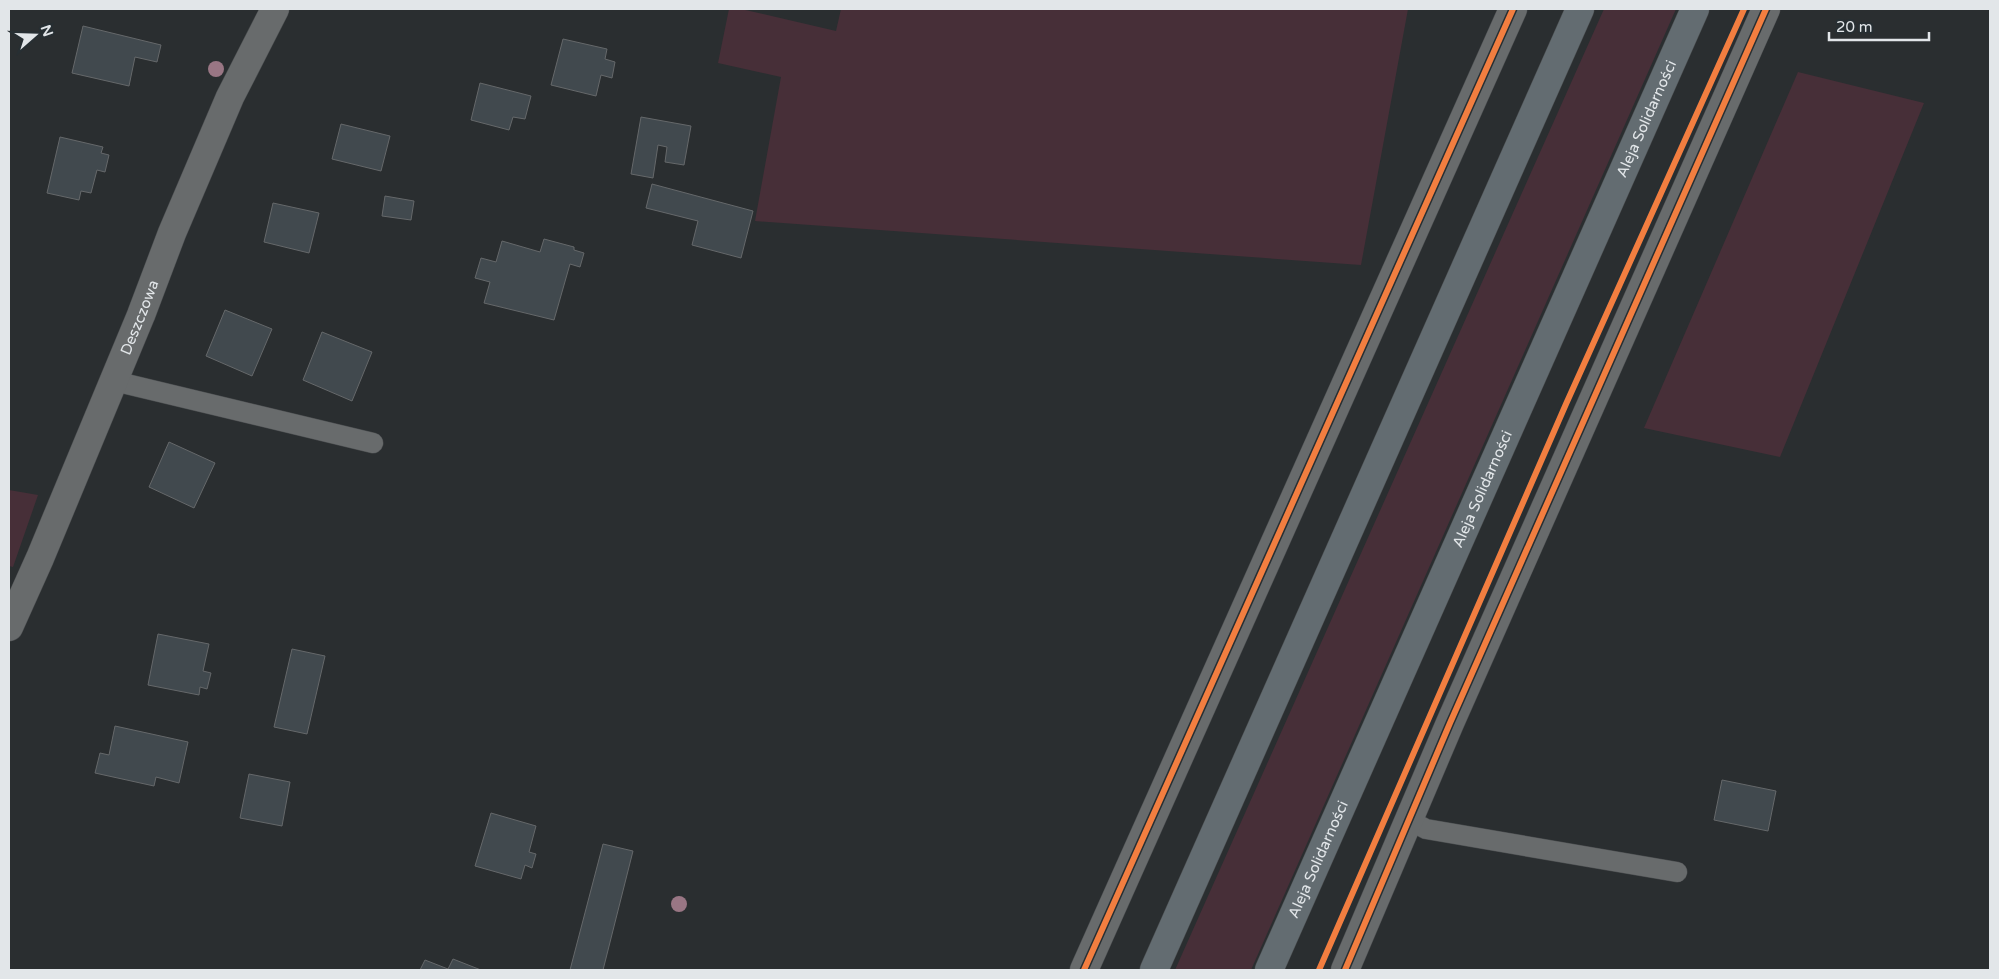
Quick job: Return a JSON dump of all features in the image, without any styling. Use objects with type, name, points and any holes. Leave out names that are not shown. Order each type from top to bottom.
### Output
[{"type":"main road","points":[[1154,970],[1580,9]]},
{"type":"main road","name":"Aleja Solidarności","points":[[1269,970],[1696,9]]},
{"type":"street","name":"Deszczowa","points":[[9,627],[114,381],[172,234],[230,97],[275,9]]},
{"type":"street","points":[[1084,970],[1513,9]]},
{"type":"street","points":[[1345,970],[1450,723],[1766,9]]},
{"type":"lane","points":[[114,381],[373,443]]},
{"type":"lane","points":[[1409,820],[1426,828],[1677,872]]},
{"type":"shaded area","points":[[729,9],[741,9],[836,31],[841,9],[1408,9],[1361,265],[755,221],[781,77],[718,63]]},
{"type":"shaded area","points":[[1604,9],[1676,9],[1251,970],[1175,970]]},
{"type":"shaded area","points":[[1798,72],[1924,103],[1780,457],[1644,428]]},
{"type":"shaded area","points":[[9,490],[38,495],[13,567],[9,566]]},
{"type":"building","points":[[83,26],[161,45],[157,62],[135,57],[129,86],[72,73]]},
{"type":"building","points":[[563,39],[607,49],[605,59],[615,62],[612,78],[601,75],[596,96],[551,85]]},
{"type":"building","points":[[480,83],[531,96],[525,119],[513,117],[509,130],[471,120]]},
{"type":"building","points":[[641,117],[691,126],[684,165],[665,162],[667,147],[658,145],[653,178],[631,174]]},
{"type":"building","points":[[341,124],[390,136],[381,171],[332,159]]},
{"type":"building","points":[[60,137],[103,147],[101,153],[109,155],[105,172],[97,170],[91,193],[81,191],[79,200],[47,193]]},
{"type":"building","points":[[652,184],[753,211],[741,258],[692,245],[698,221],[646,208]]},
{"type":"building","points":[[385,196],[414,201],[411,220],[382,216]]},
{"type":"building","points":[[273,203],[319,213],[309,253],[264,242]]},
{"type":"building","points":[[544,239],[574,247],[574,250],[584,253],[580,267],[570,264],[554,320],[484,303],[490,282],[475,278],[481,258],[496,262],[502,241],[540,252]]},
{"type":"building","points":[[225,310],[272,329],[252,376],[206,356]]},
{"type":"building","points":[[322,332],[372,352],[352,401],[303,380]]},
{"type":"building","points":[[169,442],[215,463],[194,508],[149,487]]},
{"type":"building","points":[[158,634],[209,644],[203,671],[211,673],[207,689],[200,687],[199,695],[148,685]]},
{"type":"building","points":[[292,649],[325,656],[307,734],[274,727]]},
{"type":"building","points":[[115,726],[188,742],[179,783],[156,777],[154,786],[95,773],[100,753],[109,755]]},
{"type":"building","points":[[249,774],[290,782],[282,826],[240,818]]},
{"type":"building","points":[[1722,780],[1776,791],[1768,831],[1714,820]]},
{"type":"building","points":[[491,813],[536,826],[529,852],[536,854],[532,868],[525,865],[521,879],[475,866]]},
{"type":"building","points":[[603,844],[633,851],[603,970],[570,970]]},
{"type":"building","points":[[453,959],[481,970],[420,970],[425,960],[448,969]]},
{"type":"cycle path","points":[[1084,970],[1513,9]]},
{"type":"cycle path","points":[[1319,970],[1566,404],[1744,9]]},
{"type":"cycle path","points":[[1345,970],[1450,723],[1766,9]]}]
